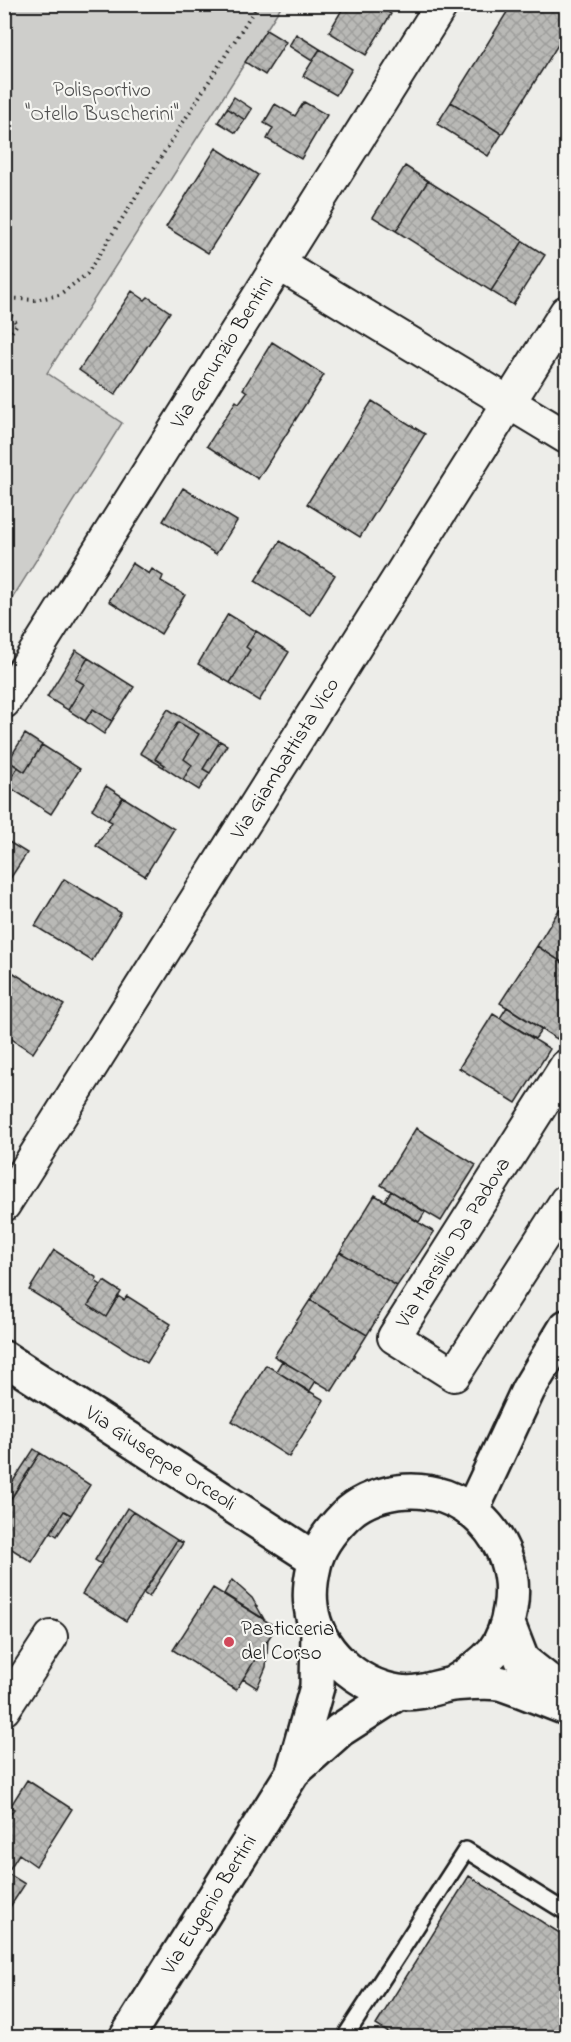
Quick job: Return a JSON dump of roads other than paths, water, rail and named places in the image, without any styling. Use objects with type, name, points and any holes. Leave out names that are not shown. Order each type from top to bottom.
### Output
[{"type":"street","name":"Via Genunzio Bentini","points":[[4,702],[442,4]]},
{"type":"street","points":[[279,264],[567,437]]},
{"type":"street","name":"Via Giambattista Vico","points":[[4,1205],[567,312]]},
{"type":"street","name":"Via Marsilio Da Padova","points":[[567,1066],[394,1337],[454,1376],[567,1201]]},
{"type":"street","points":[[472,1510],[528,1390],[567,1327]]},
{"type":"street","name":"Via Giuseppe Orceoli","points":[[4,1359],[315,1559]]},
{"type":"street","points":[[412,1490],[444,1495],[472,1510],[494,1533],[508,1562],[513,1593],[507,1624],[495,1649],[476,1670],[452,1684],[426,1692],[399,1692],[366,1682],[338,1660],[318,1631],[311,1608],[310,1583],[315,1559],[330,1531],[352,1509],[381,1495],[412,1490]]},
{"type":"street","points":[[507,1624],[522,1660],[567,1695]]},
{"type":"street","points":[[293,1772],[317,1687],[318,1631]]},
{"type":"street","points":[[4,1709],[51,1637]]},
{"type":"street","points":[[452,1684],[498,1683],[567,1708]]},
{"type":"street","points":[[293,1772],[340,1730],[399,1692]]},
{"type":"street","name":"Via Eugenio Bertini","points":[[126,2037],[293,1772]]},
{"type":"lane","points":[[356,2037],[348,2032],[466,1850],[567,1912]]},
{"type":"place","name":"Pasticceria del Corso","points":[[229,1642]]},
{"type":"park label","name":"Polisportivo \"Otello Buscherini\"","points":[[102,103]]}]
